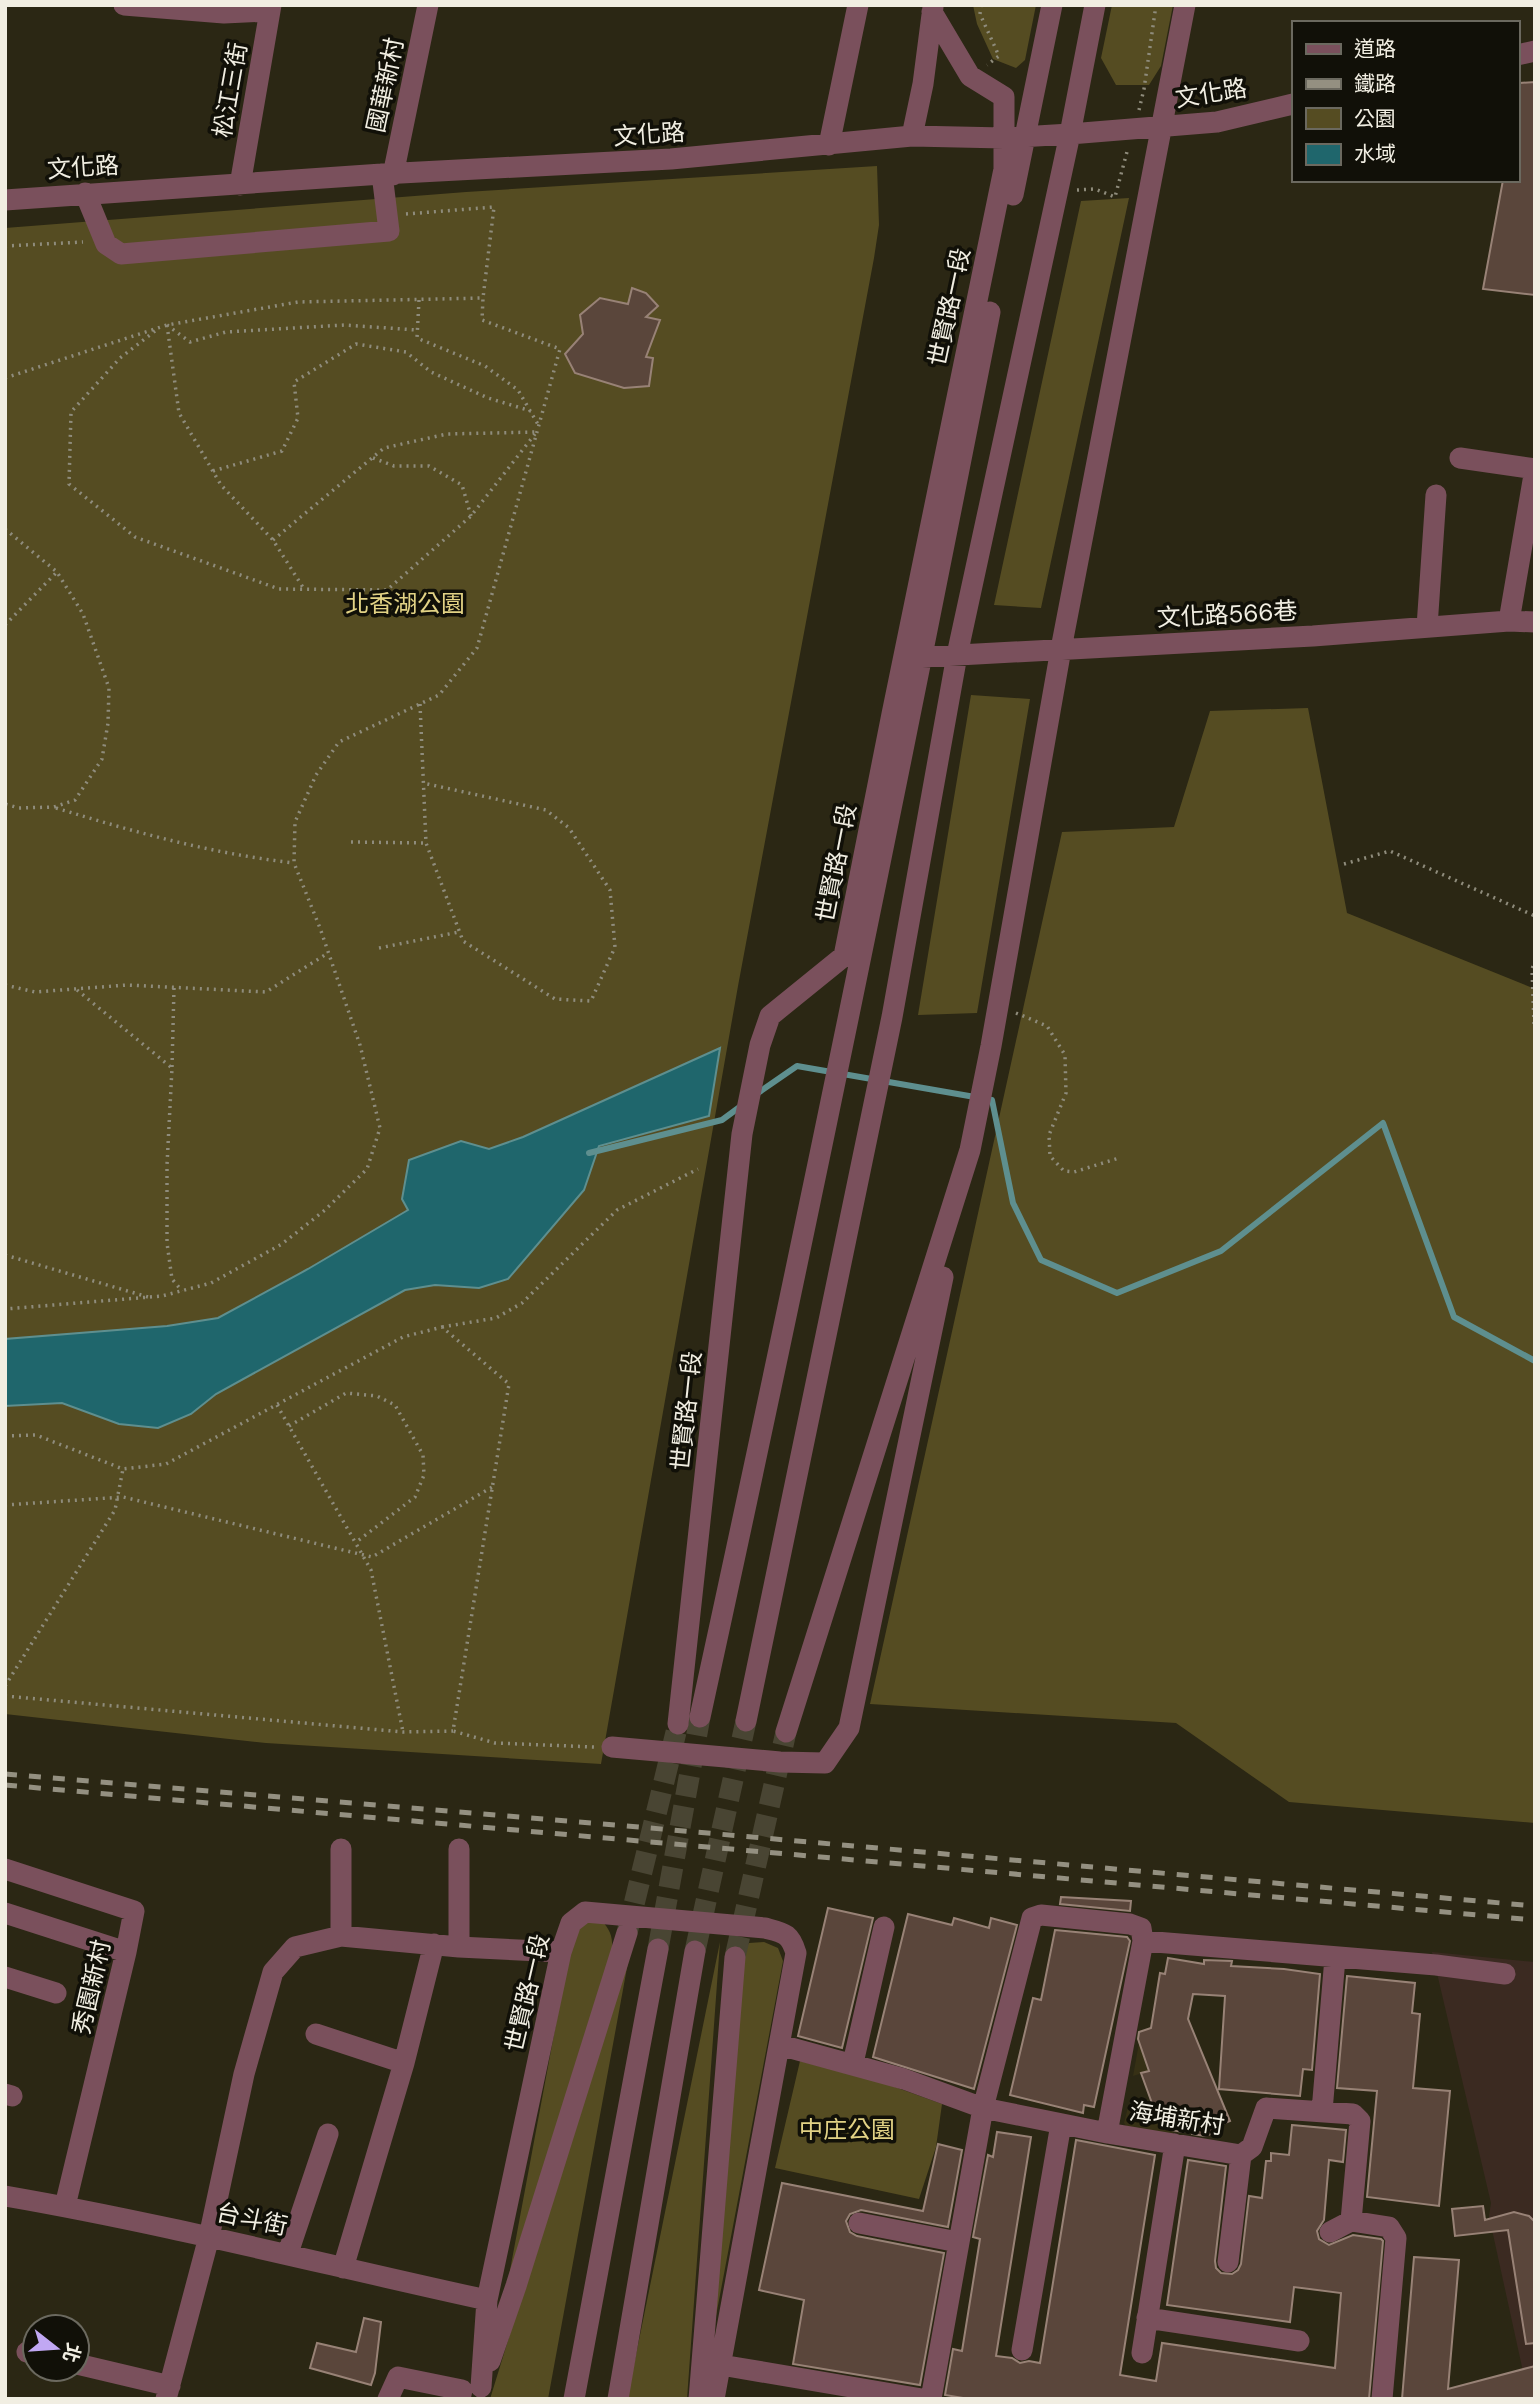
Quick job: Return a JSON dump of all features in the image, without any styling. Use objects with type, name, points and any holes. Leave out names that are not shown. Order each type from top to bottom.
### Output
[{"type":"street","points":[[124,5],[224,13],[271,8]]},
{"type":"street","name":"國華新村","points":[[387,215],[387,174],[428,5]]},
{"type":"street","points":[[829,145],[858,5]]},
{"type":"street","name":"世賢路一段","points":[[700,1717],[823,1145],[1052,5]]},
{"type":"street","points":[[746,1721],[892,1017],[957,656],[1096,5]]},
{"type":"street","points":[[612,1747],[780,1762],[825,1763],[849,1728],[991,1046],[1061,649],[1185,5]]},
{"type":"street","name":"松江三街","points":[[240,185],[271,8]]},
{"type":"street","name":"世賢路一段","points":[[912,136],[923,84],[933,9]]},
{"type":"street","name":"世賢路一段","points":[[678,1724],[742,1134],[760,1045],[770,1016],[844,956],[1004,169],[1004,97],[970,76],[933,9]]},
{"type":"street","name":"文化路","points":[[5,200],[387,174],[671,159],[912,136],[1004,138],[1070,134],[1217,122],[1292,104]]},
{"type":"street","points":[[85,193],[106,244],[121,254],[389,231],[387,215]]},
{"type":"street","points":[[1460,458],[1535,469],[1509,621]]},
{"type":"street","points":[[1427,627],[1436,495]]},
{"type":"street","name":"文化路566巷","points":[[922,657],[1313,636],[1509,621],[1535,622]]},
{"type":"street","points":[[786,1732],[965,1172]]},
{"type":"street","points":[[341,1849],[341,1936]]},
{"type":"street","points":[[459,1849],[459,1947]]},
{"type":"street","name":"秀園新村","points":[[5,1869],[134,1911],[127,1952],[65,2206]]},
{"type":"street","name":"世賢路一段","points":[[479,2393],[487,2300],[561,1952],[572,1923],[585,1912],[765,1928],[786,1934],[793,1941],[796,1953],[714,2399]]},
{"type":"street","points":[[5,1913],[127,1952]]},
{"type":"street","points":[[931,2399],[983,2108],[1032,1918],[1041,1914],[1130,1924],[1141,1928],[1143,1941],[1107,2133]]},
{"type":"street","points":[[852,2063],[884,1927]]},
{"type":"street","name":"世賢路一段","points":[[479,2393],[516,2286],[627,1933]]},
{"type":"street","points":[[91,2368],[168,2392],[209,2237],[244,2074],[273,1972],[295,1947],[341,1936],[459,1947],[561,1952]]},
{"type":"street","points":[[1143,1941],[1436,1965],[1505,1974]]},
{"type":"street","points":[[342,2269],[404,2063],[434,1944]]},
{"type":"street","points":[[575,2399],[658,1949]]},
{"type":"street","points":[[618,2399],[695,1951]]},
{"type":"street","points":[[699,2399],[735,1957]]},
{"type":"street","points":[[1322,2111],[1335,1958]]},
{"type":"street","points":[[5,1977],[56,1993]]},
{"type":"street","points":[[316,2034],[404,2063]]},
{"type":"street","name":"海埔新村","points":[[780,2045],[852,2063],[983,2108],[1107,2133],[1241,2155],[1252,2147],[1266,2108],[1353,2114],[1360,2121],[1351,2221]]},
{"type":"street","points":[[1022,2350],[1061,2124]]},
{"type":"street","points":[[288,2253],[328,2134]]},
{"type":"street","points":[[1142,2353],[1175,2144]]},
{"type":"street","points":[[1228,2262],[1241,2155]]},
{"type":"street","name":"台斗街","points":[[5,2196],[288,2253],[342,2269],[487,2300]]},
{"type":"street","points":[[1330,2232],[1351,2221],[1389,2227],[1396,2238],[1382,2399]]},
{"type":"street","points":[[859,2223],[958,2242]]},
{"type":"street","points":[[1147,2318],[1299,2341]]},
{"type":"street","points":[[721,2365],[922,2399]]},
{"type":"street","points":[[388,2399],[398,2377],[462,2389],[460,2399]]},
{"type":"path","points":[[981,5],[981,14],[999,56]]},
{"type":"path","points":[[1144,89],[1156,5]]},
{"type":"path","points":[[1076,191],[1095,189],[1115,197]]},
{"type":"path","points":[[5,1309],[150,1297],[211,1283],[282,1244],[325,1210],[367,1169],[380,1128],[360,1045],[294,863],[295,822],[316,775],[339,742],[439,695],[477,648],[560,349],[482,320],[494,207],[387,215]]},
{"type":"path","points":[[5,246],[88,241],[106,244]]},
{"type":"path","points":[[5,378],[167,325],[298,302],[483,298]]},
{"type":"path","points":[[419,300],[417,338],[485,366],[519,390],[539,426]]},
{"type":"path","points":[[167,325],[190,342],[226,332],[344,325],[417,331]]},
{"type":"path","points":[[167,325],[179,412],[221,485],[273,540],[304,589]]},
{"type":"path","points":[[159,328],[120,358],[71,412],[69,484],[135,537],[279,589],[387,590],[471,516],[537,432]]},
{"type":"path","points":[[214,471],[282,451],[298,418],[294,382],[356,344],[406,352],[431,372],[488,398],[530,411]]},
{"type":"path","points":[[273,540],[384,448],[447,434],[537,432]]},
{"type":"path","points":[[372,458],[394,466],[429,466],[461,485],[471,516]]},
{"type":"path","points":[[5,529],[57,572],[83,614],[109,688],[103,759],[75,800],[54,807],[19,808],[5,804]]},
{"type":"path","points":[[5,625],[57,572]]},
{"type":"path","points":[[420,704],[423,783],[426,843],[463,942],[555,999],[591,1001],[615,947],[610,890],[569,828],[546,810],[423,783]]},
{"type":"path","points":[[54,807],[171,842],[240,856],[294,863]]},
{"type":"path","points":[[351,842],[426,843]]},
{"type":"path","points":[[1344,864],[1390,851],[1535,916]]},
{"type":"path","points":[[379,948],[459,932]]},
{"type":"path","points":[[5,985],[35,992],[127,985],[266,992],[328,953]]},
{"type":"path","points":[[1534,1024],[1532,969],[1535,961]]},
{"type":"path","points":[[174,988],[167,1166],[167,1243],[172,1279],[182,1291]]},
{"type":"path","points":[[77,990],[172,1068]]},
{"type":"path","points":[[998,1006],[1047,1026],[1065,1055],[1066,1093],[1049,1135],[1050,1156],[1064,1171],[1074,1172],[1119,1158]]},
{"type":"path","points":[[5,1436],[36,1435],[123,1469],[166,1464],[403,1337],[496,1318],[522,1303],[617,1210],[698,1169]]},
{"type":"path","points":[[5,1255],[150,1297]]},
{"type":"path","points":[[442,1327],[509,1384],[453,1731]]},
{"type":"path","points":[[289,1426],[346,1393],[377,1396],[395,1405],[423,1455],[424,1475],[415,1497],[355,1543]]},
{"type":"path","points":[[277,1405],[371,1570],[403,1732]]},
{"type":"path","points":[[5,1686],[115,1510],[123,1469]]},
{"type":"path","points":[[5,1505],[123,1497],[372,1557],[494,1486]]},
{"type":"path","points":[[5,1696],[403,1732],[453,1731],[495,1743],[612,1747]]},
{"type":"shaded area","points":[[1432,1952],[1535,1962],[1535,2399],[1529,2399],[1489,2216],[1491,2203]]},
{"type":"shaded area","points":[[1139,2043],[1149,2071],[1133,2076]]},
{"type":"shaded area","points":[[1162,2102],[1174,2135],[1131,2132],[1124,2123],[1128,2107],[1135,2109]]},
{"type":"green space","points":[[973,5],[1036,5],[1025,60],[1016,68],[993,59],[977,24]]},
{"type":"green space","points":[[1112,5],[1173,5],[1161,66],[1149,85],[1116,85],[1101,58]]},
{"type":"green space","name":"北香湖公園","points":[[877,166],[879,225],[874,258],[738,986],[601,1764],[266,1743],[5,1714],[5,228],[466,192]]},
{"type":"green space","points":[[1129,198],[1041,608],[994,605],[1081,201]]},
{"type":"green space","points":[[971,695],[1030,699],[977,1013],[918,1015]]},
{"type":"green space","points":[[1308,708],[1347,913],[1535,989],[1535,1823],[1289,1802],[1176,1723],[870,1704],[1062,832],[1174,827],[1210,711]]},
{"type":"green space","points":[[588,1921],[602,1921],[611,1935],[612,1952],[508,2281],[569,1954],[579,1928]]},
{"type":"green space","points":[[633,1935],[548,2399],[490,2399]]},
{"type":"green space","points":[[720,1942],[687,2399],[627,2399]]},
{"type":"green space","points":[[764,1942],[778,1948],[783,1961],[713,2332],[741,1956],[749,1943]]},
{"type":"green space","name":"中庄公園","points":[[800,2061],[881,2082],[942,2104],[936,2147],[919,2199],[775,2168]]},
{"type":"water","points":[[720,1048],[709,1116],[599,1146],[584,1190],[508,1279],[479,1288],[435,1285],[405,1290],[216,1394],[191,1414],[158,1428],[119,1424],[62,1403],[5,1406],[5,1339],[167,1326],[218,1318],[408,1210],[402,1199],[409,1160],[461,1141],[489,1149],[523,1137]]},
{"type":"building","points":[[1535,82],[1535,295],[1483,289],[1503,182],[1519,182],[1520,83]]},
{"type":"building","points":[[632,288],[646,293],[658,306],[646,317],[660,320],[646,357],[653,358],[649,386],[624,388],[575,373],[565,354],[583,334],[580,315],[600,298],[628,304]]},
{"type":"building","points":[[1061,1897],[1131,1901],[1130,1911],[1060,1904]]},
{"type":"building","points":[[828,1908],[873,1918],[842,2048],[798,2036]]},
{"type":"building","points":[[908,1914],[952,1925],[954,1918],[989,1928],[991,1918],[1017,1925],[974,2089],[873,2057]]},
{"type":"building","points":[[1055,1930],[1127,1937],[1130,1941],[1094,2107],[1084,2105],[1083,2113],[1010,2095],[1033,1998],[1041,2000]]},
{"type":"building","points":[[1168,1958],[1204,1964],[1204,1960],[1232,1961],[1231,1966],[1320,1974],[1312,2070],[1303,2069],[1300,2096],[1219,2089],[1225,1996],[1193,1994],[1188,2019],[1230,2121],[1215,2127],[1214,2133],[1205,2136],[1192,2134],[1192,2129],[1183,2132],[1172,2130],[1162,2102],[1153,2106],[1141,2073],[1149,2071],[1138,2039],[1139,2032],[1151,2028],[1160,1973],[1165,1974]]},
{"type":"building","points":[[1347,1976],[1415,1983],[1412,2013],[1420,2014],[1413,2088],[1450,2091],[1439,2206],[1367,2197],[1377,2091],[1337,2088]]},
{"type":"building","points":[[1292,2125],[1346,2130],[1343,2162],[1329,2160],[1324,2220],[1317,2231],[1319,2239],[1329,2245],[1353,2235],[1383,2241],[1369,2399],[969,2399],[945,2395],[953,2349],[962,2351],[980,2239],[973,2237],[988,2155],[993,2157],[997,2132],[1031,2137],[996,2356],[1012,2358],[1020,2363],[1040,2363],[1076,2140],[1155,2155],[1120,2375],[1156,2381],[1162,2343],[1335,2368],[1341,2293],[1294,2287],[1290,2322],[1167,2305],[1188,2160],[1226,2166],[1215,2261],[1216,2268],[1221,2273],[1232,2274],[1241,2264],[1249,2196],[1262,2198],[1266,2161],[1271,2161],[1271,2153],[1289,2155]]},
{"type":"building","points":[[938,2144],[962,2150],[948,2227],[861,2210],[850,2214],[846,2221],[850,2232],[857,2236],[944,2253],[920,2385],[793,2364],[804,2300],[759,2290],[782,2183],[923,2211]]},
{"type":"building","points":[[1483,2206],[1485,2220],[1514,2212],[1529,2216],[1535,2222],[1535,2343],[1526,2344],[1508,2230],[1455,2236],[1452,2209]]},
{"type":"building","points":[[1414,2257],[1459,2260],[1448,2389],[1535,2366],[1535,2399],[1402,2399]]},
{"type":"building","points":[[364,2318],[381,2322],[371,2385],[310,2368],[317,2343],[356,2352]]},
{"type":"waterway","points":[[755,1095],[797,1066],[992,1100],[1013,1203],[1041,1260],[1117,1293],[1221,1251],[1383,1123],[1454,1317],[1535,1361]]},
{"type":"waterway","points":[[589,1153],[722,1120],[741,1106]]},
{"type":"tunnel","points":[[658,1949],[700,1717]]},
{"type":"tunnel","points":[[695,1951],[746,1721]]},
{"type":"tunnel","points":[[627,1933],[678,1724]]},
{"type":"tunnel","points":[[735,1957],[786,1732]]},
{"type":"railway","points":[[5,1774],[1535,1906]]},
{"type":"railway","points":[[5,1785],[1535,1920]]}]
